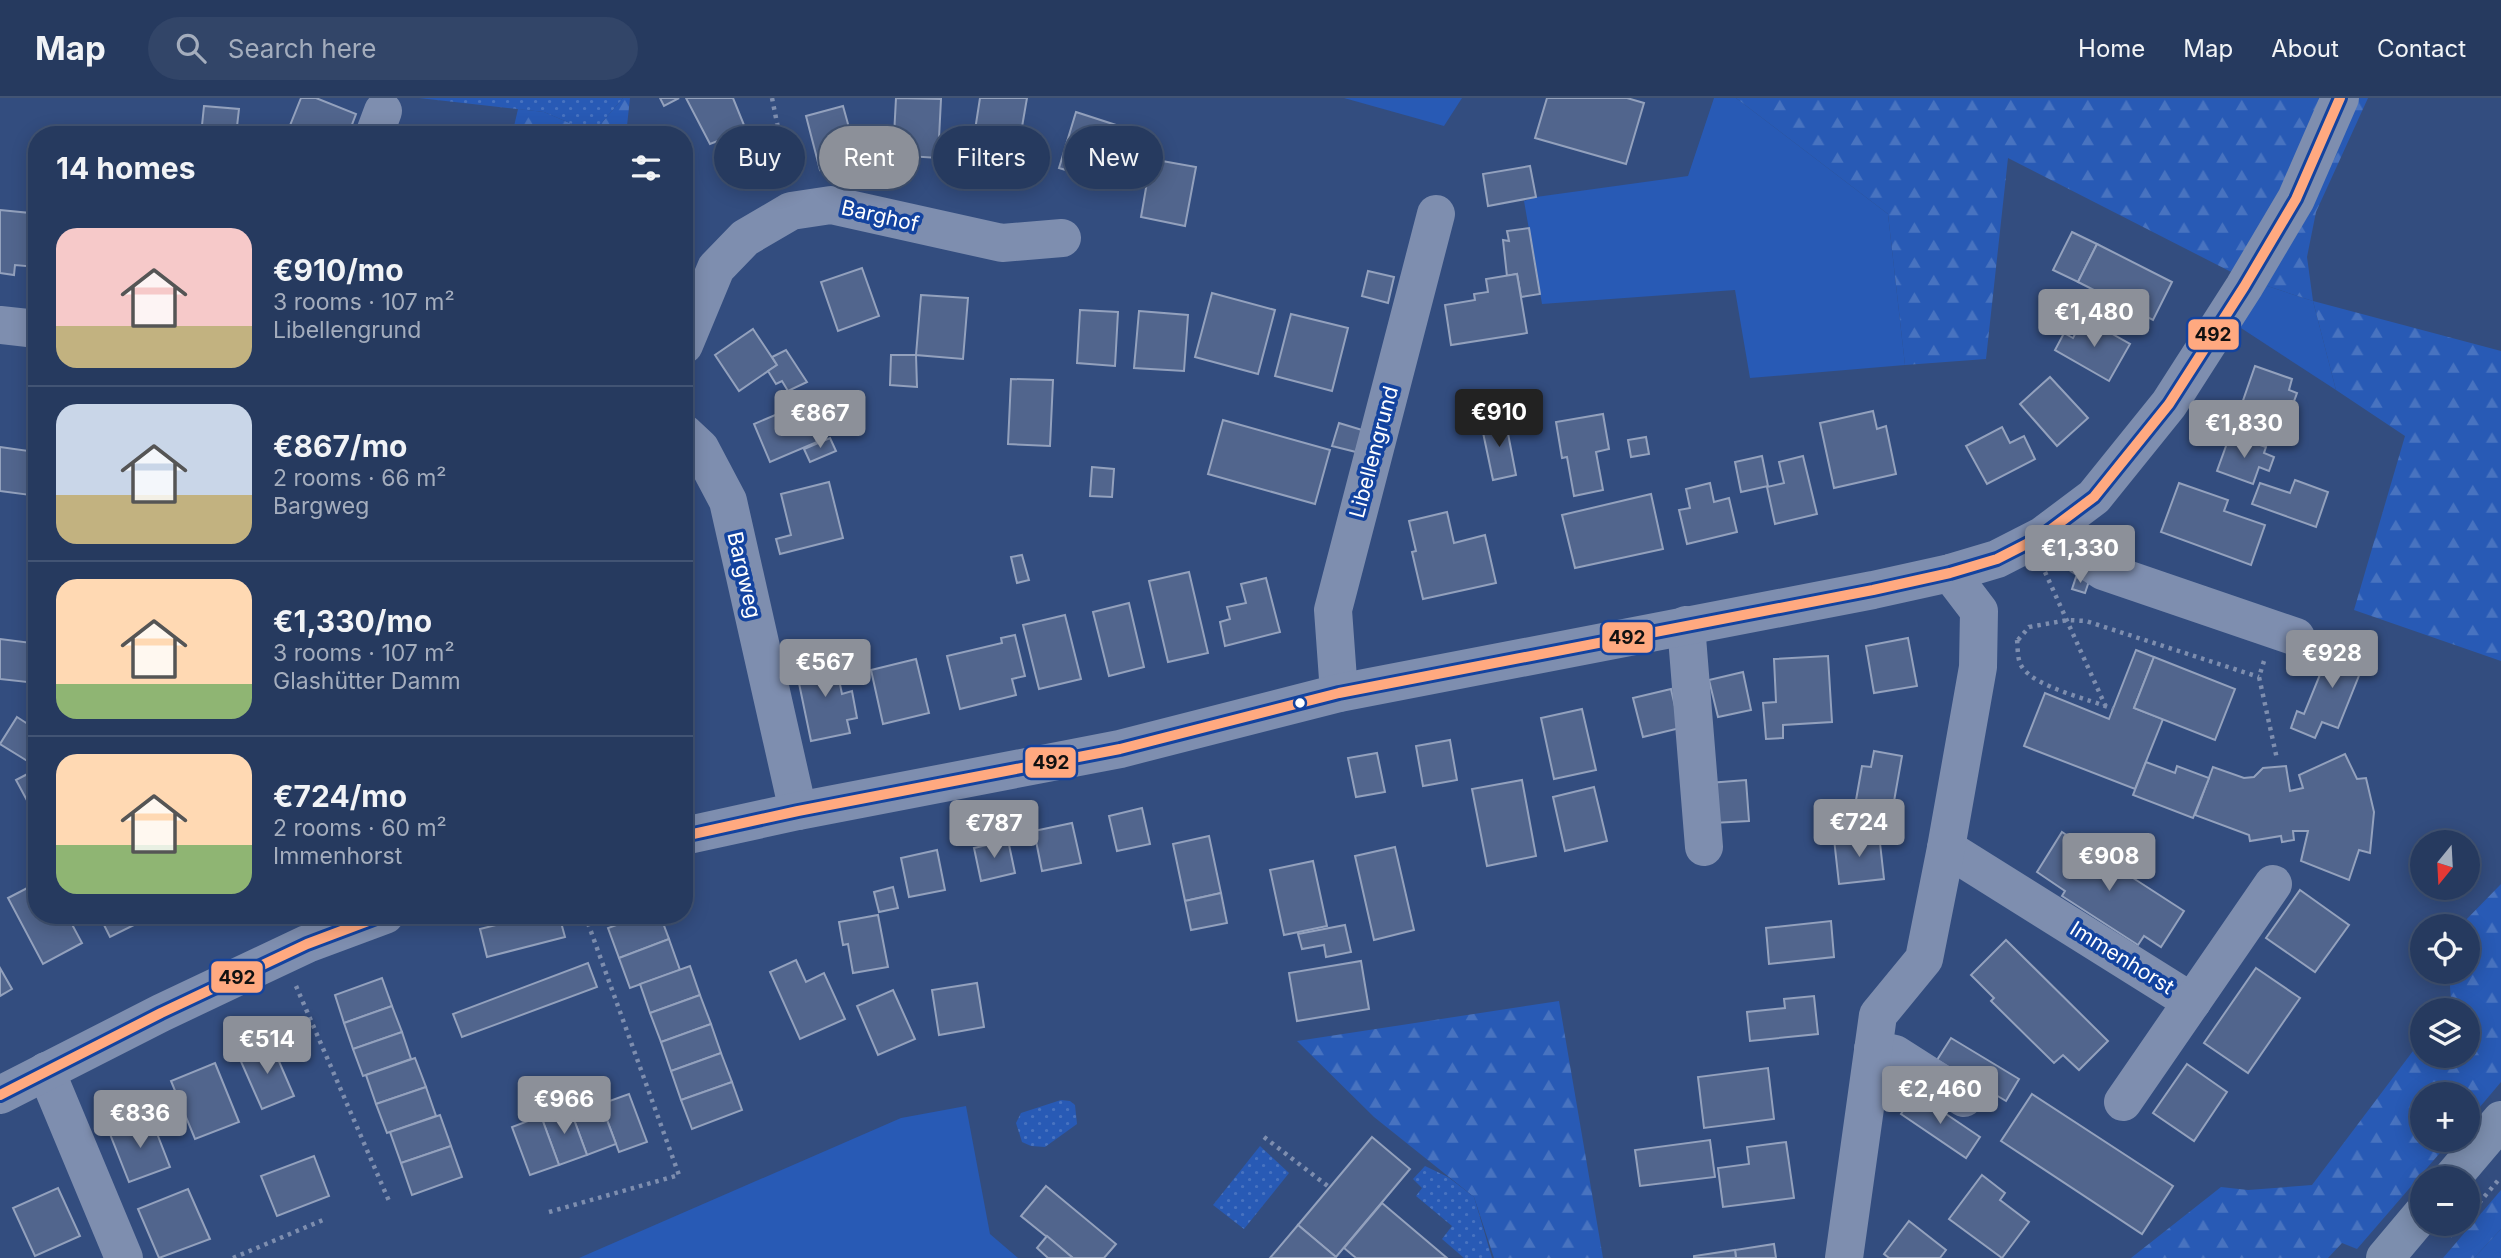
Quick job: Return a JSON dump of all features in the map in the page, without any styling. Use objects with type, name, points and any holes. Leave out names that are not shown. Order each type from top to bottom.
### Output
[{"type":"main road","points":[[2462,1166],[2501,1120]]},
{"type":"main road","points":[[2385,1258],[2410,1228]]},
{"type":"street","points":[[693,834],[1120,748],[1339,694],[1873,590],[1950,573],[1997,559],[2042,536],[2094,497],[2176,393],[2245,288],[2296,199],[2340,98]]},
{"type":"street","name":"Barghof","points":[[693,323],[716,268],[745,238],[791,211],[831,205],[1002,243],[1062,238]]},
{"type":"street","name":"Libellengrund","points":[[1339,694],[1333,610],[1436,214]]},
{"type":"street","points":[[0,325],[28,328]]},
{"type":"street","name":"Bargweg","points":[[693,441],[700,448],[728,501],[798,811]]},
{"type":"street","points":[[2042,536],[2103,571],[2284,633]]},
{"type":"street","points":[[1844,1258],[1878,1015],[1924,959],[1978,667],[1979,611],[1950,573]]},
{"type":"street","points":[[1686,625],[1704,847]]},
{"type":"street","name":"Immenhorst","points":[[1946,848],[2192,1002]]},
{"type":"street","name":"Immenhorst","points":[[2123,1102],[2273,884]]},
{"type":"street","points":[[0,1095],[307,944],[361,924]]},
{"type":"street","points":[[1873,1049],[1895,1054],[1964,1098]]},
{"type":"street","points":[[46,1071],[122,1257]]},
{"type":"path","points":[[772,98],[786,165],[791,211]]},
{"type":"path","points":[[2042,536],[2068,620],[2105,705]]},
{"type":"path","points":[[2113,709],[2039,681],[2022,668],[2017,654],[2018,640],[2029,627],[2068,620],[2098,623],[2259,677]]},
{"type":"path","points":[[2277,759],[2259,677],[2284,633]]},
{"type":"path","points":[[1978,636],[2018,640]]},
{"type":"path","points":[[549,1212],[679,1175],[588,924]]},
{"type":"path","points":[[282,956],[388,1201]]},
{"type":"path","points":[[1264,1137],[1329,1187]]},
{"type":"path","points":[[2480,1202],[2501,1177]]},
{"type":"path","points":[[233,1258],[324,1220]]},
{"type":"green space","points":[[419,98],[623,98],[599,126],[577,126],[544,112]]},
{"type":"green space","points":[[623,98],[630,98],[627,126],[599,126]]},
{"type":"green space","points":[[1344,98],[1462,98],[1444,126]]},
{"type":"green space","points":[[1714,98],[1736,98],[1888,214],[1905,365],[1750,378],[1735,290],[1542,304],[1524,201],[1536,197],[1688,176]]},
{"type":"green space","points":[[1736,98],[2368,98],[2316,212],[2307,257],[2313,301],[2243,278],[2008,158],[1986,359],[1905,365],[1888,214]]},
{"type":"green space","points":[[518,109],[544,112],[577,126],[514,126]]},
{"type":"green space","points":[[2243,278],[2313,301],[2336,390],[2221,315]]},
{"type":"green space","points":[[2313,301],[2501,351],[2501,661],[2354,610],[2405,436],[2336,390]]},
{"type":"green space","points":[[2501,884],[2501,1082],[2480,1107],[2480,1082],[2410,1082],[2410,1152],[2441,1152],[2429,1166],[2410,1166],[2410,1188],[2357,1249],[2342,1243],[2328,1258],[2131,1258],[2221,1187],[2248,1190],[2312,1185],[2410,1055],[2410,1068],[2480,1068],[2480,998],[2451,998],[2450,984],[2480,984],[2480,914],[2472,914]]},
{"type":"green space","points":[[1559,1001],[1603,1258],[1494,1258],[1474,1197],[1374,1117],[1297,1041]]},
{"type":"green space","points":[[1061,1100],[1075,1105],[1077,1124],[1045,1147],[1022,1142],[1016,1123],[1021,1113]]},
{"type":"green space","points":[[966,1106],[990,1234],[1018,1258],[579,1258],[901,1118]]},
{"type":"green space","points":[[1260,1146],[1289,1173],[1244,1229],[1213,1205]]},
{"type":"green space","points":[[1425,1166],[1448,1177],[1474,1197],[1492,1258],[1464,1258],[1442,1239],[1452,1226],[1416,1196],[1422,1188],[1413,1179]]},
{"type":"green space","points":[[2501,1190],[2501,1229],[2474,1258],[2443,1258],[2462,1236],[2480,1236],[2480,1215]]},
{"type":"green space","points":[[2501,1229],[2501,1258],[2474,1258]]},
{"type":"building","points":[[301,98],[316,98],[356,114],[351,126],[290,126]]},
{"type":"building","points":[[660,98],[679,98],[664,106]]},
{"type":"building","points":[[686,98],[733,98],[744,126],[714,126],[714,142],[710,144]]},
{"type":"building","points":[[896,98],[941,99],[940,126],[933,126],[933,158],[919,157],[919,126],[895,126]]},
{"type":"building","points":[[980,98],[1027,98],[1022,126],[976,126]]},
{"type":"building","points":[[1547,98],[1627,98],[1644,103],[1626,164],[1535,138]]},
{"type":"building","points":[[204,106],[239,109],[237,126],[202,126]]},
{"type":"building","points":[[843,106],[849,126],[819,126],[819,166],[806,116]]},
{"type":"building","points":[[1076,112],[1119,126],[1072,126]]},
{"type":"building","points":[[1064,152],[1064,169],[1059,168]]},
{"type":"building","points":[[1163,161],[1196,167],[1185,226],[1141,217],[1146,189],[1163,189]]},
{"type":"building","points":[[1530,166],[1536,197],[1488,206],[1483,174]]},
{"type":"building","points":[[0,210],[28,213],[28,266],[15,265],[14,275],[0,273]]},
{"type":"building","points":[[1529,228],[1540,294],[1521,297],[1517,274],[1507,276],[1503,240],[1509,241],[1507,231]]},
{"type":"building","points":[[2072,232],[2097,244],[2078,282],[2053,270]]},
{"type":"building","points":[[2097,244],[2172,282],[2153,320],[2078,282]]},
{"type":"building","points":[[862,268],[879,316],[838,331],[821,282]]},
{"type":"building","points":[[1368,271],[1394,277],[1388,303],[1362,296]]},
{"type":"building","points":[[1517,274],[1527,333],[1451,345],[1445,305],[1475,300],[1474,294],[1488,292],[1486,279]]},
{"type":"building","points":[[1212,293],[1275,310],[1258,374],[1195,357]]},
{"type":"building","points":[[921,295],[968,298],[963,359],[916,355]]},
{"type":"building","points":[[1080,310],[1118,312],[1115,366],[1077,363]]},
{"type":"building","points":[[1139,311],[1188,315],[1184,371],[1134,368]]},
{"type":"building","points":[[1291,314],[1348,328],[1332,391],[1275,376]]},
{"type":"building","points":[[2084,318],[2130,344],[2109,381],[2055,350],[2064,333],[2073,338]]},
{"type":"building","points":[[753,329],[777,365],[739,391],[715,355]]},
{"type":"building","points":[[786,350],[807,382],[788,391],[782,381],[776,384],[768,371],[777,365],[772,357]]},
{"type":"building","points":[[891,355],[916,355],[917,387],[890,385]]},
{"type":"building","points":[[2255,366],[2292,379],[2289,390],[2297,393],[2283,431],[2238,415]]},
{"type":"building","points":[[2050,377],[2088,418],[2057,446],[2020,404]]},
{"type":"building","points":[[1011,379],[1053,380],[1050,446],[1008,444]]},
{"type":"building","points":[[801,404],[817,442],[770,462],[754,424]]},
{"type":"building","points":[[1873,411],[1877,429],[1886,426],[1896,474],[1834,488],[1820,423]]},
{"type":"building","points":[[1603,414],[1609,449],[1596,452],[1603,490],[1574,496],[1567,457],[1562,458],[1556,422]]},
{"type":"building","points":[[1505,418],[1516,475],[1493,480],[1481,423]]},
{"type":"building","points":[[1223,420],[1330,450],[1315,504],[1208,474]]},
{"type":"building","points":[[1339,423],[1362,430],[1356,452],[1332,446]]},
{"type":"building","points":[[2002,427],[2010,443],[2024,436],[2035,459],[1987,484],[1966,446]]},
{"type":"building","points":[[2230,435],[2266,447],[2264,453],[2274,457],[2269,471],[2259,467],[2253,484],[2217,471]]},
{"type":"building","points":[[1646,437],[1649,454],[1631,457],[1628,440]]},
{"type":"building","points":[[830,438],[836,451],[810,462],[804,449]]},
{"type":"building","points":[[0,447],[28,451],[28,495],[0,491]]},
{"type":"building","points":[[1762,456],[1768,486],[1741,492],[1735,462]]},
{"type":"building","points":[[1803,456],[1817,514],[1775,524],[1767,487],[1784,483],[1779,462]]},
{"type":"building","points":[[1092,467],[1114,469],[1112,497],[1090,496]]},
{"type":"building","points":[[2295,480],[2328,492],[2316,527],[2252,504],[2260,483],[2290,493]]},
{"type":"building","points":[[829,482],[843,538],[780,554],[776,539],[791,535],[781,494]]},
{"type":"building","points":[[1710,483],[1714,502],[1729,498],[1737,532],[1687,544],[1679,510],[1690,508],[1686,489]]},
{"type":"building","points":[[2179,483],[2228,500],[2224,511],[2265,525],[2251,565],[2161,532]]},
{"type":"building","points":[[1651,494],[1663,549],[1575,568],[1562,515]]},
{"type":"building","points":[[1447,512],[1454,543],[1485,535],[1496,583],[1423,599],[1412,552],[1416,551],[1409,521]]},
{"type":"building","points":[[1022,555],[1029,580],[1017,583],[1011,557]]},
{"type":"building","points":[[1189,572],[1208,653],[1168,662],[1149,581]]},
{"type":"building","points":[[2076,577],[2089,581],[2085,593],[2072,589]]},
{"type":"building","points":[[1266,578],[1280,632],[1225,646],[1220,622],[1230,619],[1227,607],[1246,603],[1241,584]]},
{"type":"building","points":[[1129,603],[1144,667],[1109,676],[1093,612]]},
{"type":"building","points":[[1065,615],[1081,679],[1039,689],[1023,625]]},
{"type":"building","points":[[1015,635],[1025,676],[1012,679],[1016,695],[960,709],[947,656],[1002,643],[1001,638]]},
{"type":"building","points":[[1908,638],[1917,686],[1874,693],[1866,646]]},
{"type":"building","points":[[0,639],[28,642],[27,682],[0,679]]},
{"type":"building","points":[[2334,640],[2368,653],[2338,728],[2322,722],[2315,738],[2291,728],[2297,711],[2304,714]]},
{"type":"building","points":[[2136,650],[2154,657],[2134,708],[2163,719],[2135,789],[2024,746],[2045,693],[2109,719]]},
{"type":"building","points":[[834,656],[842,694],[852,691],[857,718],[847,720],[850,733],[811,741],[795,664]]},
{"type":"building","points":[[1828,656],[1832,722],[1783,725],[1783,738],[1766,739],[1763,703],[1776,702],[1774,659]]},
{"type":"building","points":[[2154,657],[2235,689],[2215,740],[2134,708]]},
{"type":"building","points":[[916,659],[929,713],[883,724],[871,670]]},
{"type":"building","points":[[1743,672],[1751,710],[1718,717],[1709,680]]},
{"type":"building","points":[[1671,689],[1680,728],[1643,737],[1633,698]]},
{"type":"building","points":[[1582,709],[1596,770],[1554,779],[1541,718]]},
{"type":"building","points":[[17,717],[28,724],[28,761],[0,744]]},
{"type":"building","points":[[1450,740],[1457,780],[1423,786],[1416,746]]},
{"type":"building","points":[[1874,751],[1902,756],[1893,807],[1856,800],[1862,766],[1871,767]]},
{"type":"building","points":[[1377,753],[1385,792],[1356,797],[1348,758]]},
{"type":"building","points":[[2345,754],[2357,779],[2366,778],[2374,812],[2370,853],[2359,850],[2349,880],[2301,861],[2308,831],[2293,831],[2294,840],[2282,842],[2281,836],[2250,841],[2249,835],[2195,815],[2213,767],[2244,778],[2254,777],[2263,768],[2286,766],[2290,791],[2303,788],[2299,775]]},
{"type":"building","points":[[2146,762],[2175,773],[2177,766],[2209,778],[2193,818],[2133,795]]},
{"type":"building","points":[[28,774],[28,802],[16,780]]},
{"type":"building","points":[[1522,780],[1536,856],[1487,866],[1472,789]]},
{"type":"building","points":[[1746,780],[1749,821],[1713,823],[1709,783]]},
{"type":"building","points":[[1594,787],[1607,841],[1565,851],[1553,797]]},
{"type":"building","points":[[1142,808],[1150,844],[1117,851],[1109,816]]},
{"type":"building","points":[[1072,823],[1081,863],[1042,871],[1034,831]]},
{"type":"building","points":[[2062,832],[2184,911],[2161,947],[2144,936],[2138,945],[2062,896],[2065,891],[2037,872]]},
{"type":"building","points":[[1879,834],[1884,879],[1839,884],[1834,839]]},
{"type":"building","points":[[1209,836],[1221,893],[1185,901],[1173,844]]},
{"type":"building","points":[[1008,840],[1015,873],[981,881],[974,848]]},
{"type":"building","points":[[1395,847],[1414,930],[1374,940],[1355,856]]},
{"type":"building","points":[[937,850],[945,890],[909,897],[901,858]]},
{"type":"building","points":[[1313,861],[1327,926],[1284,935],[1270,870]]},
{"type":"building","points":[[893,887],[898,908],[879,912],[874,892]]},
{"type":"building","points":[[28,888],[28,924],[72,924],[82,943],[43,964],[8,898]]},
{"type":"building","points":[[2300,890],[2349,925],[2315,972],[2266,938]]},
{"type":"building","points":[[1221,893],[1227,923],[1191,930],[1185,901]]},
{"type":"building","points":[[878,915],[888,967],[853,973],[848,944],[843,945],[839,922]]},
{"type":"building","points":[[1831,921],[1834,957],[1769,964],[1766,928]]},
{"type":"building","points":[[104,924],[136,924],[110,937]]},
{"type":"building","points":[[500,924],[561,924],[565,937],[487,957],[480,929]]},
{"type":"building","points":[[619,924],[663,924],[669,939],[619,958],[608,928]]},
{"type":"building","points":[[1345,925],[1351,952],[1326,957],[1324,945],[1302,949],[1298,934]]},
{"type":"building","points":[[669,939],[680,970],[630,988],[619,958]]},
{"type":"building","points":[[2006,940],[2108,1041],[2079,1070],[2063,1055],[2054,1063],[1991,1001],[1994,998],[1971,975]]},
{"type":"building","points":[[796,960],[806,982],[824,973],[845,1019],[800,1039],[770,972]]},
{"type":"building","points":[[1361,961],[1369,1009],[1297,1021],[1289,973]]},
{"type":"building","points":[[588,963],[597,987],[462,1037],[453,1014]]},
{"type":"building","points":[[690,966],[700,995],[650,1013],[640,984]]},
{"type":"building","points":[[0,968],[12,989],[0,996]]},
{"type":"building","points":[[2256,968],[2300,998],[2248,1073],[2204,1043]]},
{"type":"building","points":[[382,978],[392,1006],[344,1023],[335,995]]},
{"type":"building","points":[[977,983],[984,1027],[939,1035],[932,990]]},
{"type":"building","points":[[893,990],[915,1039],[878,1055],[857,1006]]},
{"type":"building","points":[[700,995],[711,1024],[661,1042],[650,1013]]},
{"type":"building","points":[[1814,996],[1818,1034],[1750,1041],[1747,1012],[1785,1008],[1784,999]]},
{"type":"building","points":[[392,1006],[402,1032],[353,1049],[344,1023]]},
{"type":"building","points":[[711,1024],[721,1053],[671,1071],[661,1042]]},
{"type":"building","points":[[402,1032],[411,1059],[363,1076],[353,1049]]},
{"type":"building","points":[[1951,1038],[2019,1079],[2006,1101],[1937,1060]]},
{"type":"building","points":[[271,1043],[294,1096],[262,1109],[239,1057]]},
{"type":"building","points":[[721,1053],[732,1082],[681,1100],[671,1071]]},
{"type":"building","points":[[415,1058],[426,1087],[376,1104],[366,1075]]},
{"type":"building","points":[[215,1063],[239,1122],[195,1139],[171,1081]]},
{"type":"building","points":[[2187,1064],[2227,1092],[2194,1141],[2153,1113]]},
{"type":"building","points":[[1768,1068],[1774,1119],[1704,1128],[1698,1077]]},
{"type":"building","points":[[732,1082],[742,1110],[692,1129],[681,1100]]},
{"type":"building","points":[[426,1087],[436,1116],[387,1133],[376,1104]]},
{"type":"building","points":[[1915,1093],[1980,1137],[1966,1158],[1901,1114]]},
{"type":"building","points":[[629,1094],[647,1142],[619,1152],[601,1104]]},
{"type":"building","points":[[2032,1094],[2173,1186],[2142,1234],[2001,1141]]},
{"type":"building","points":[[598,1096],[616,1144],[587,1155],[569,1106]]},
{"type":"building","points":[[569,1106],[587,1155],[559,1165],[541,1116]]},
{"type":"building","points":[[440,1115],[451,1146],[401,1163],[390,1132]]},
{"type":"building","points":[[541,1116],[559,1165],[530,1175],[512,1127]]},
{"type":"building","points":[[151,1118],[170,1167],[129,1182],[110,1134]]},
{"type":"building","points":[[1372,1137],[1410,1169],[1336,1257],[1298,1225]]},
{"type":"building","points":[[1710,1140],[1715,1177],[1640,1186],[1635,1150]]},
{"type":"building","points":[[1786,1142],[1794,1198],[1723,1207],[1718,1168],[1749,1164],[1747,1147]]},
{"type":"building","points":[[451,1146],[462,1177],[412,1195],[401,1163]]},
{"type":"building","points":[[314,1156],[329,1196],[277,1216],[261,1176]]},
{"type":"building","points":[[1982,1175],[2005,1193],[2000,1200],[2029,1222],[2002,1258],[1949,1219]]},
{"type":"building","points":[[1046,1186],[1116,1244],[1104,1258],[1073,1258],[1021,1216]]},
{"type":"building","points":[[58,1188],[80,1236],[35,1256],[13,1208]]},
{"type":"building","points":[[188,1189],[210,1239],[159,1258],[138,1209]]},
{"type":"building","points":[[1382,1203],[1447,1258],[1356,1258],[1344,1248]]},
{"type":"building","points":[[1909,1221],[1946,1250],[1940,1258],[1889,1258],[1884,1254]]},
{"type":"building","points":[[1298,1225],[1336,1257],[1270,1258]]},
{"type":"building","points":[[1047,1236],[1073,1258],[1048,1258],[1037,1248]]},
{"type":"building","points":[[1774,1244],[1776,1258],[1736,1258],[1735,1250]]},
{"type":"building","points":[[1735,1250],[1736,1258],[1694,1258],[1694,1256]]},
{"type":"transit line","name":"492","points":[[693,834],[1120,749],[1339,693],[1873,590],[1950,573],[1997,559],[2042,536],[2094,497],[2169,404],[2244,287],[2296,199],[2340,98]]},
{"type":"transit line","name":"492","points":[[0,1095],[161,1013],[307,944],[360,924]]}]
